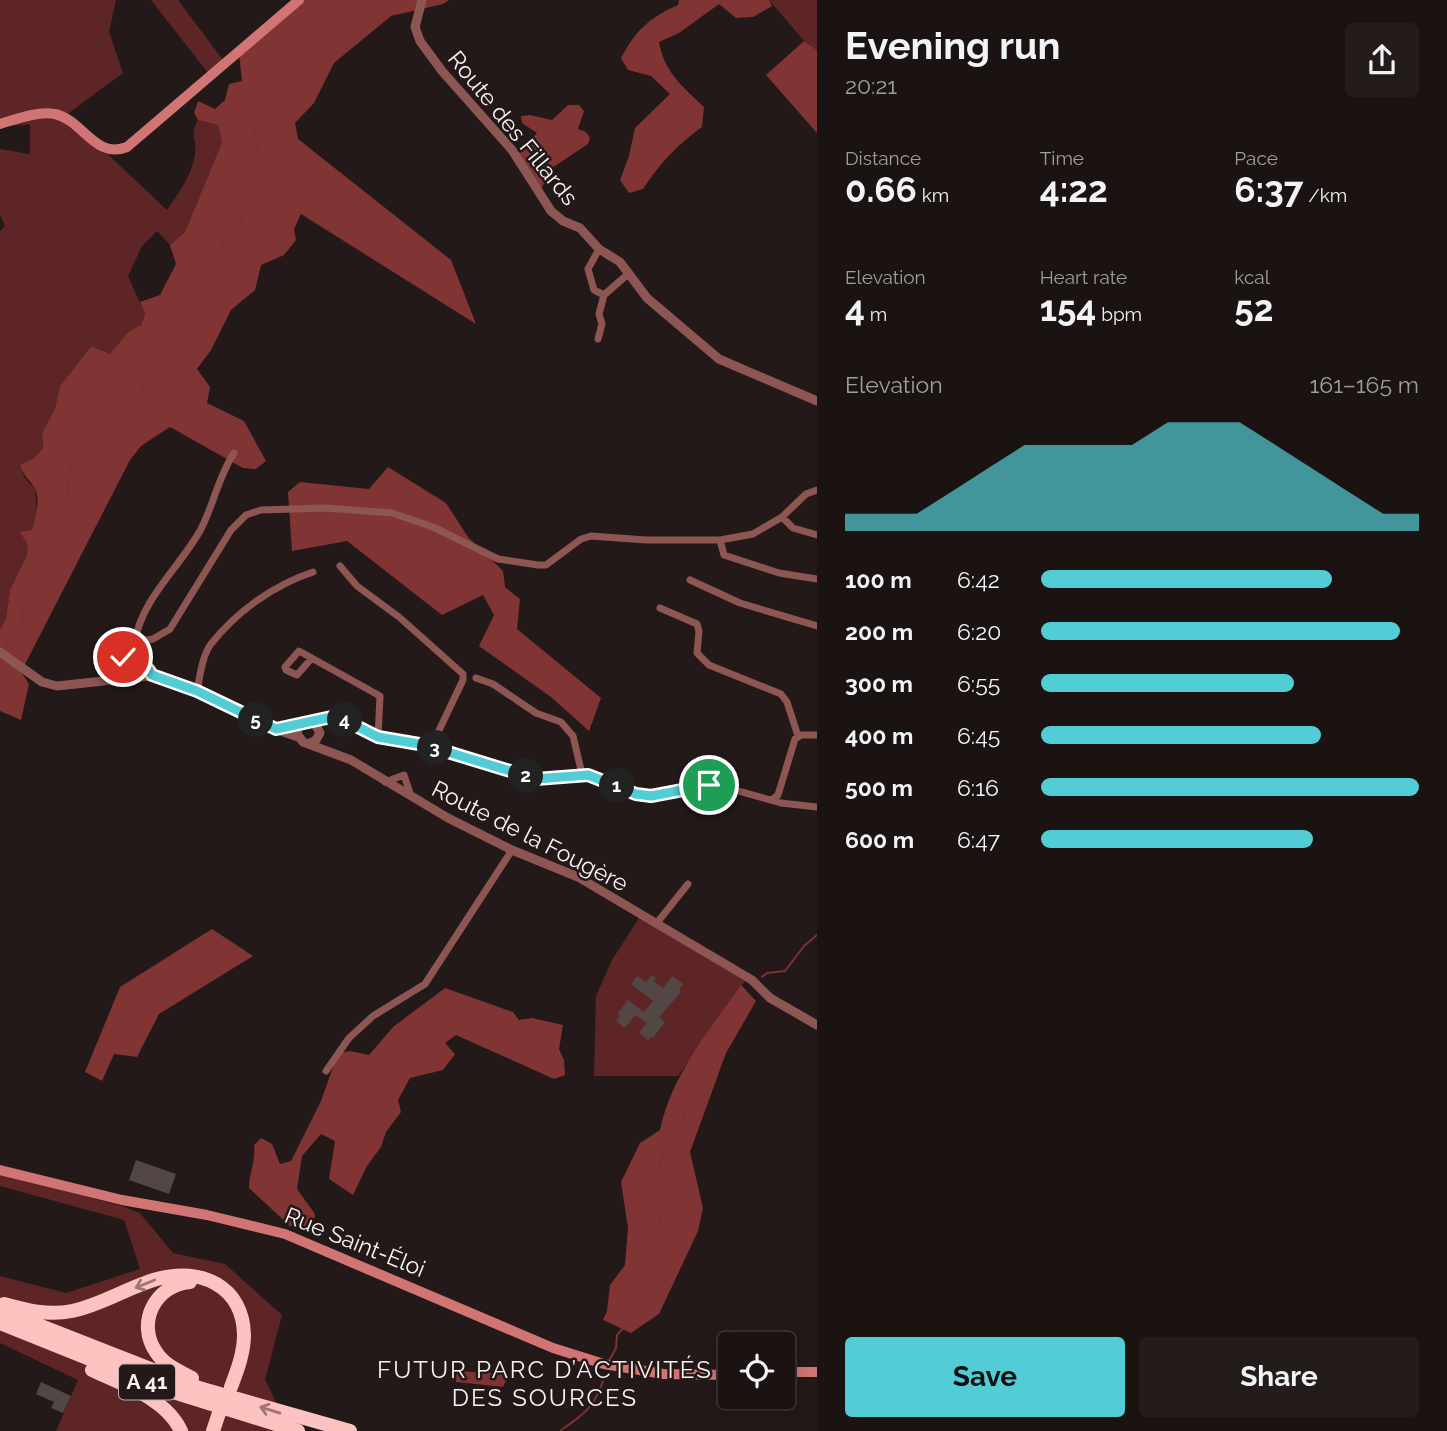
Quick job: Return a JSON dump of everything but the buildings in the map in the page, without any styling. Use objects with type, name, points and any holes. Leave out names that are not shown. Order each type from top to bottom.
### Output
[{"type":"highway","points":[[0,1303],[39,1312],[64,1313],[93,1306],[162,1278],[186,1275],[210,1279],[220,1284],[233,1297],[242,1322],[243,1343],[232,1391]]},
{"type":"highway","points":[[185,1282],[204,1283],[218,1290],[230,1303],[239,1333],[232,1391],[175,1369],[155,1352],[148,1333],[149,1312],[157,1299],[169,1288],[185,1282]]},
{"type":"highway","name":"A 41","points":[[0,1310],[115,1357],[232,1391],[350,1431]]},
{"type":"highway","points":[[0,1323],[147,1397],[168,1413],[181,1431]]},
{"type":"highway","name":"A 41","points":[[0,1323],[167,1390],[298,1431]]},
{"type":"highway","points":[[215,1431],[221,1414]]},
{"type":"main road","points":[[0,124],[44,113],[58,115],[101,147],[115,150],[127,147],[299,0]]},
{"type":"main road","name":"Rue Saint-Éloi","points":[[0,1170],[122,1200],[207,1215],[285,1234],[316,1244],[553,1348],[604,1364],[663,1374],[718,1375]]},
{"type":"main road","points":[[795,1372],[817,1372]]},
{"type":"street","name":"Route des Fillards","points":[[422,0],[415,27],[433,60],[512,150],[551,211],[563,222],[580,228],[599,249],[620,262],[647,298],[719,359],[817,401]]},
{"type":"street","points":[[599,249],[588,269],[593,290],[604,295]]},
{"type":"street","points":[[598,339],[599,327],[602,324],[599,314],[604,295],[628,274]]},
{"type":"street","points":[[135,641],[137,625],[145,610],[199,532],[224,468],[234,453]]},
{"type":"street","points":[[0,652],[42,682],[57,686],[152,675],[148,669],[123,657],[124,646],[135,641],[153,639],[170,629],[230,530],[246,515],[261,510],[325,508],[391,513],[433,527],[498,559],[527,565],[546,565],[582,539],[592,536],[646,540],[720,540],[753,534],[782,517],[806,494],[817,490]]},
{"type":"street","points":[[782,517],[793,528],[817,535]]},
{"type":"street","points":[[720,540],[724,555],[779,573],[817,579]]},
{"type":"street","points":[[340,566],[357,586],[399,617],[463,674],[463,681],[431,747]]},
{"type":"street","points":[[197,691],[210,645],[251,605],[281,585],[313,572]]},
{"type":"street","points":[[690,579],[740,603],[817,626]]},
{"type":"street","points":[[660,608],[697,624],[698,653],[709,665],[781,694],[788,702],[796,739],[778,795],[772,800]]},
{"type":"street","points":[[311,659],[380,696],[378,737]]},
{"type":"street","name":"Route de la Fougère","points":[[152,675],[197,691],[272,728],[298,737],[303,742],[331,750],[411,797],[512,850],[578,877],[752,980],[769,998],[817,1025]]},
{"type":"street","points":[[476,678],[493,684],[537,713],[561,722],[573,736],[582,774]]},
{"type":"street","points":[[310,743],[316,728],[326,720],[341,718],[378,737],[431,747],[536,779],[582,774],[643,796],[717,785],[781,803],[817,807]]},
{"type":"street","points":[[281,730],[299,725],[316,728]]},
{"type":"street","points":[[298,737],[299,725]]},
{"type":"street","name":"Route de la Fougère","points":[[316,728],[331,750]]},
{"type":"street","points":[[796,739],[817,735]]},
{"type":"street","points":[[385,782],[404,775],[411,797]]},
{"type":"street","points":[[326,1071],[349,1038],[373,1016],[425,984],[512,850]]},
{"type":"street","points":[[656,924],[688,884]]},
{"type":"shaded area","points":[[0,0],[116,0],[109,32],[123,73],[66,115],[167,210],[191,169],[195,153],[194,130],[198,120],[218,125],[222,142],[185,232],[170,245],[157,231],[142,246],[128,276],[145,314],[141,325],[128,332],[110,354],[91,346],[60,386],[55,408],[42,433],[43,448],[35,458],[20,465],[24,477],[35,489],[37,511],[27,555],[10,590],[6,619],[0,630],[0,231],[5,226],[0,215],[0,149],[30,154],[30,124],[0,127]]},
{"type":"shaded area","points":[[151,0],[178,0],[223,60],[208,73]]},
{"type":"shaded area","points":[[304,0],[449,0],[443,4],[391,16],[334,63],[314,103],[295,123],[298,139],[451,260],[476,324],[301,214],[294,229],[296,240],[284,255],[261,265],[255,290],[231,310],[211,350],[197,369],[210,387],[207,403],[244,421],[266,461],[256,469],[243,468],[170,427],[141,446],[130,460],[21,672],[29,684],[21,720],[0,711],[0,630],[6,619],[10,590],[27,555],[28,545],[20,532],[32,530],[37,504],[35,489],[20,465],[34,458],[43,448],[42,433],[55,408],[60,386],[91,346],[110,354],[128,332],[141,325],[145,314],[140,302],[160,295],[176,264],[170,245],[185,232],[222,142],[218,125],[198,120],[194,113],[198,101],[215,109],[225,100],[229,84],[242,81],[239,54]]},
{"type":"shaded area","points":[[679,0],[769,0],[772,6],[753,17],[736,18],[719,4],[679,33],[659,42],[670,70],[704,107],[702,127],[670,155],[643,189],[629,193],[620,180],[635,128],[670,94],[651,76],[628,70],[621,58],[644,26],[678,5]]},
{"type":"shaded area","points":[[769,0],[817,0],[817,50],[804,41]]},
{"type":"shaded area","points":[[804,41],[817,50],[817,133],[766,75]]},
{"type":"shaded area","points":[[568,105],[579,105],[584,111],[578,129],[586,132],[590,138],[588,144],[552,168],[541,189],[518,154],[537,133],[522,123],[521,116],[530,115],[552,120]]},
{"type":"shaded area","points":[[388,467],[446,503],[468,537],[503,571],[505,587],[520,599],[517,629],[601,698],[589,731],[551,697],[479,646],[494,615],[483,595],[442,615],[347,541],[292,551],[288,492],[300,482],[369,489]]},
{"type":"shaded area","points":[[639,918],[745,981],[678,1076],[594,1076],[596,996],[612,960]]},
{"type":"shaded area","points":[[212,929],[253,956],[159,1014],[137,1057],[114,1054],[102,1081],[85,1072],[120,987]]},
{"type":"shaded area","points":[[741,985],[756,1001],[726,1053],[690,1152],[703,1208],[698,1231],[659,1314],[631,1333],[603,1320],[607,1311],[610,1285],[625,1265],[628,1228],[621,1182],[640,1143],[660,1130],[682,1072]]},
{"type":"shaded area","points":[[445,988],[513,1012],[519,1020],[532,1018],[563,1025],[559,1049],[564,1060],[565,1075],[554,1079],[456,1035],[445,1043],[455,1054],[443,1070],[410,1078],[398,1100],[401,1112],[386,1132],[381,1147],[367,1166],[353,1195],[329,1179],[335,1141],[321,1134],[302,1156],[297,1189],[315,1214],[313,1230],[290,1226],[249,1188],[254,1145],[261,1138],[272,1144],[280,1164],[291,1161],[321,1101],[338,1053],[350,1051],[369,1055],[393,1027]]},
{"type":"shaded area","points":[[0,1174],[140,1213],[173,1253],[225,1264],[282,1315],[265,1380],[291,1431],[56,1431],[78,1380],[0,1343],[0,1276],[66,1293],[140,1269],[124,1220],[0,1186]]},
{"type":"shaded area","points":[[456,1372],[508,1376],[503,1387],[456,1382]]},
{"type":"waterway","points":[[4,649],[22,626],[22,609],[46,577],[54,533],[62,522],[69,490],[67,480],[74,458],[87,441],[95,417],[107,408],[119,411],[124,402],[143,391],[141,377],[155,342],[159,336],[178,332],[186,310],[208,279],[204,260],[221,254],[224,238],[239,233],[243,211],[250,201],[266,201],[275,196],[259,160],[254,131],[271,109],[274,95],[280,87],[292,82],[334,29],[351,22],[383,0]]},
{"type":"waterway","points":[[762,977],[767,973],[785,971],[804,946],[817,935]]},
{"type":"waterway","points":[[610,1359],[616,1348],[617,1335],[639,1311],[658,1274],[667,1247],[659,1216],[659,1169],[664,1152],[684,1117],[696,1076],[706,1054],[742,1000]]},
{"type":"waterway","points":[[561,1430],[588,1409],[604,1378]]},
{"type":"district","name":"FUTUR PARC D’ACTIVITÉS DES SOURCES","points":[[545,1384]]},
{"type":"route","points":[[123,657],[148,669],[152,675],[197,691],[276,729],[336,716],[378,737],[425,745],[536,779],[548,780],[582,774],[643,796],[709,785]]}]
